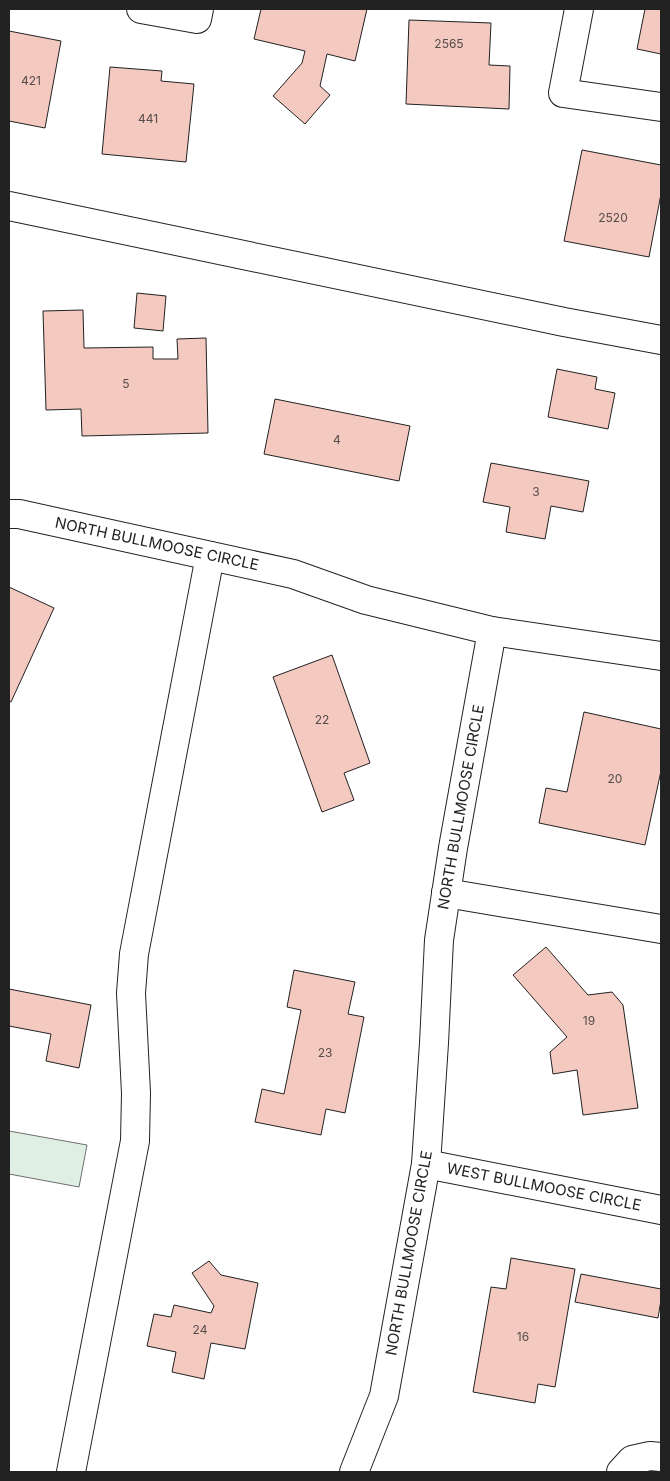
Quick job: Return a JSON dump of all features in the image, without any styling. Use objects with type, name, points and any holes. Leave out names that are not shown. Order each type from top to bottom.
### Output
[{"type":"street","points":[[141,9],[198,14]]},
{"type":"street","points":[[579,9],[563,93],[661,107]]},
{"type":"street","points":[[9,206],[564,322],[661,340]]},
{"type":"street","name":"NORTH BULLMOOSE CIRCLE","points":[[9,514],[18,514],[293,574],[366,600],[492,631],[439,940],[426,1164],[384,1396],[354,1472]]},
{"type":"street","points":[[71,1472],[135,1141],[136,1093],[131,993],[134,954],[210,556]]},
{"type":"street","points":[[492,631],[661,656]]},
{"type":"street","points":[[446,893],[661,929]]},
{"type":"street","name":"WEST BULLMOOSE CIRCLE","points":[[426,1164],[661,1210]]},
{"type":"street","points":[[621,1472],[632,1460],[650,1456],[661,1456]]},
{"type":"green space","points":[[9,1131],[87,1145],[79,1187],[9,1174]]},
{"type":"building","points":[[261,9],[367,9],[355,61],[327,54],[320,86],[330,95],[305,124],[273,96],[302,63],[305,51],[254,39]]},
{"type":"building","points":[[645,9],[661,9],[661,54],[637,49]]},
{"type":"building","points":[[409,20],[491,23],[489,65],[510,66],[509,109],[406,104]]},
{"type":"building","points":[[9,31],[61,41],[45,128],[9,121]]},
{"type":"building","points":[[110,67],[162,71],[161,81],[194,84],[186,162],[102,154]]},
{"type":"building","points":[[582,150],[661,165],[661,194],[649,257],[564,241]]},
{"type":"building","points":[[137,293],[166,296],[163,331],[134,328]]},
{"type":"building","points":[[83,310],[84,348],[153,347],[153,359],[178,359],[177,339],[206,338],[208,433],[82,436],[81,409],[46,410],[43,311]]},
{"type":"building","points":[[557,369],[597,377],[595,389],[615,393],[608,429],[548,417]]},
{"type":"building","points":[[275,399],[410,426],[399,481],[264,454]]},
{"type":"building","points":[[491,463],[589,481],[583,512],[551,506],[545,539],[506,532],[510,507],[483,502]]},
{"type":"building","points":[[9,587],[54,608],[11,702],[9,701]]},
{"type":"building","points":[[332,655],[370,763],[344,773],[354,800],[322,812],[273,677]]},
{"type":"building","points":[[584,712],[661,729],[661,771],[645,845],[539,823],[546,788],[567,792]]},
{"type":"building","points":[[546,947],[588,995],[612,992],[623,1005],[638,1108],[583,1115],[577,1070],[553,1074],[550,1052],[567,1037],[513,975]]},
{"type":"building","points":[[294,970],[355,982],[348,1014],[364,1017],[345,1113],[326,1109],[321,1135],[255,1122],[262,1089],[284,1094],[301,1010],[287,1007]]},
{"type":"building","points":[[9,989],[91,1005],[79,1068],[46,1061],[51,1034],[9,1026]]},
{"type":"building","points":[[511,1258],[575,1269],[555,1387],[538,1384],[535,1403],[473,1392],[491,1287],[506,1289]]},
{"type":"building","points":[[209,1261],[221,1275],[258,1283],[245,1349],[211,1343],[204,1379],[172,1372],[176,1352],[147,1346],[154,1314],[171,1317],[174,1305],[211,1313],[214,1306],[192,1273]]},
{"type":"building","points":[[581,1274],[661,1289],[658,1318],[575,1302]]}]
